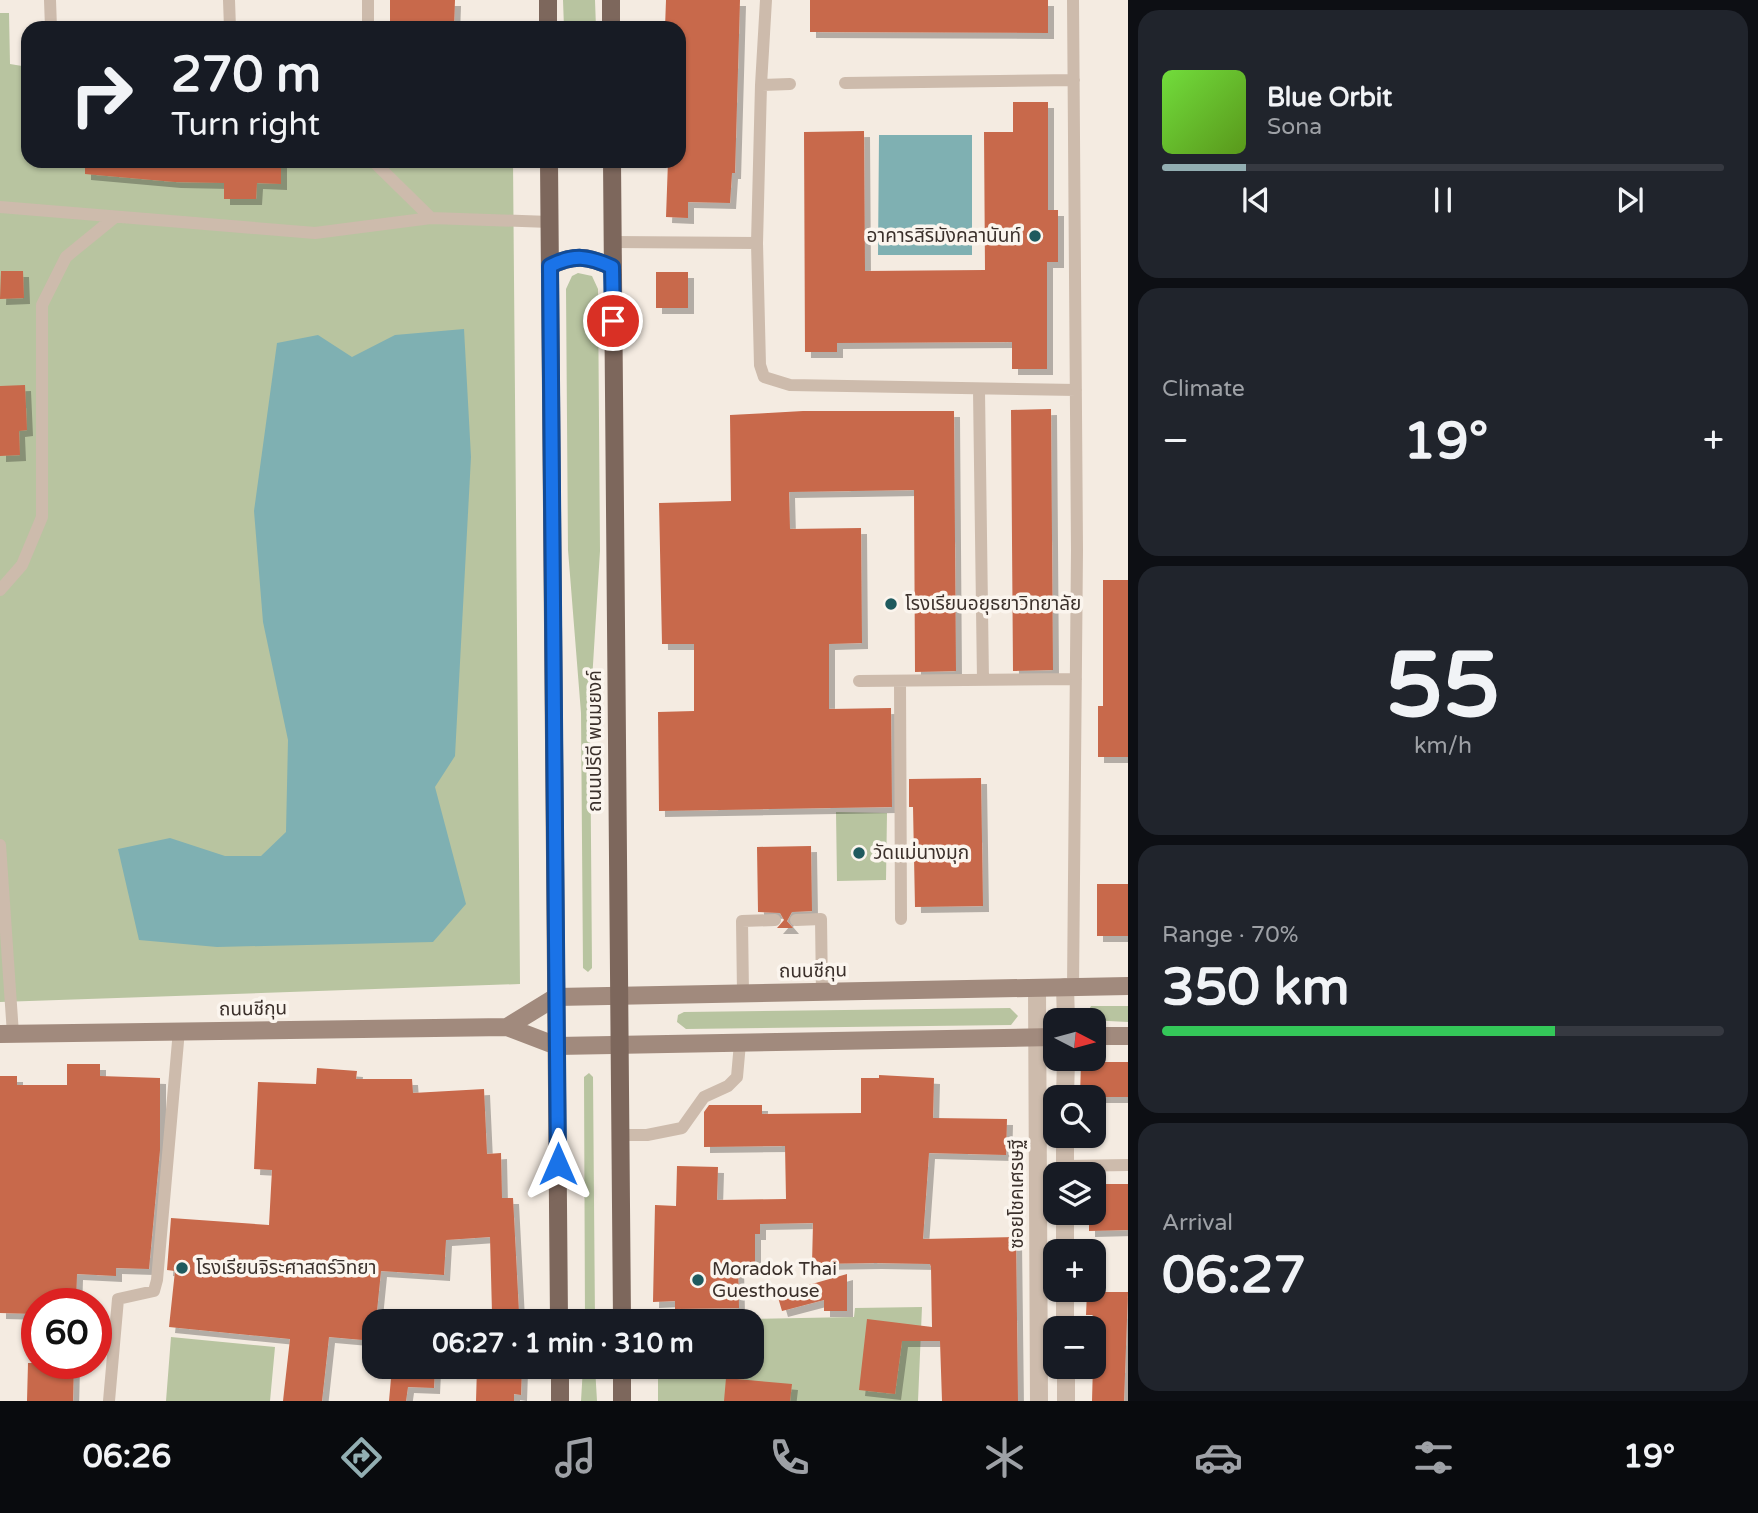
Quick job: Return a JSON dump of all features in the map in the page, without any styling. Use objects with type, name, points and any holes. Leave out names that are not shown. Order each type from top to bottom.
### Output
[{"type":"main road","points":[[548,0],[548,21]]},
{"type":"main road","points":[[611,0],[611,21]]},
{"type":"main road","points":[[549,168],[559,1309]]},
{"type":"main road","name":"ถนนปรีดี พนมยงค์","points":[[612,168],[622,1309]]},
{"type":"main road","points":[[550,266],[569,256],[590,257],[612,267]]},
{"type":"main road","name":"ถนนชีกุน","points":[[507,1027],[556,997],[1128,986]]},
{"type":"main road","name":"ถนนชีกุน","points":[[6,1034],[507,1027],[557,1046],[1043,1037]]},
{"type":"main road","points":[[1106,1036],[1128,1036]]},
{"type":"main road","points":[[560,1379],[560,1401]]},
{"type":"main road","points":[[622,1379],[622,1401]]},
{"type":"street","points":[[1067,1008],[1069,987]]},
{"type":"street","name":"ซอยโชคเศรษฐี","points":[[1037,988],[1043,1017]]},
{"type":"street","name":"ซอยโชคเศรษฐี","points":[[1039,1401],[1046,1071]]},
{"type":"street","points":[[1066,1379],[1066,1401]]},
{"type":"lane","points":[[50,0],[51,21]]},
{"type":"lane","points":[[229,0],[230,21]]},
{"type":"lane","points":[[368,0],[368,21]]},
{"type":"lane","points":[[766,0],[757,243],[760,365],[764,377],[790,385],[979,391],[1076,390]]},
{"type":"lane","points":[[1069,987],[1076,679],[1073,0]]},
{"type":"lane","points":[[845,83],[1074,80]]},
{"type":"lane","points":[[761,85],[790,84]]},
{"type":"lane","points":[[380,168],[432,218]]},
{"type":"lane","points":[[0,207],[315,233],[432,218],[550,222]]},
{"type":"lane","points":[[0,590],[22,565],[42,517],[42,305],[66,257],[115,217]]},
{"type":"lane","points":[[612,242],[757,243]]},
{"type":"lane","points":[[979,391],[983,680]]},
{"type":"lane","points":[[859,681],[1076,679]]},
{"type":"lane","points":[[900,681],[901,919]]},
{"type":"lane","points":[[0,845],[6,1034]]},
{"type":"lane","points":[[796,920],[821,919],[822,992]]},
{"type":"lane","points":[[743,993],[742,921],[775,920]]},
{"type":"lane","points":[[109,1401],[118,1299],[154,1291],[157,1280],[179,1031]]},
{"type":"lane","points":[[621,1135],[647,1135],[682,1128],[704,1097],[728,1086],[737,1077],[740,1043]]},
{"type":"lane","points":[[1106,1167],[1128,1165]]},
{"type":"green space","points":[[563,0],[595,0],[596,21],[564,21]]},
{"type":"green space","points":[[0,13],[9,13],[10,64],[21,66],[21,168],[513,168],[520,984],[0,1002]]},
{"type":"green space","points":[[578,273],[592,276],[598,289],[600,551],[590,713],[592,968],[588,972],[583,968],[581,713],[568,550],[566,289],[572,276]]},
{"type":"green space","points":[[836,812],[887,813],[886,880],[837,881]]},
{"type":"green space","points":[[1128,1006],[1128,1022],[1106,1021],[1106,1008],[1090,1008]]},
{"type":"green space","points":[[1010,1008],[1018,1016],[1011,1025],[686,1029],[677,1022],[678,1015],[684,1012]]},
{"type":"green space","points":[[589,1073],[593,1077],[595,1309],[585,1309],[584,1077]]},
{"type":"green space","points":[[922,1307],[918,1401],[658,1401],[658,1379],[764,1379],[764,1319],[854,1317],[855,1308]]},
{"type":"green space","points":[[171,1337],[275,1347],[270,1401],[166,1401]]},
{"type":"green space","points":[[582,1379],[596,1379],[597,1401],[581,1401]]},
{"type":"water","points":[[879,135],[972,135],[972,255],[878,255]]},
{"type":"water","points":[[464,329],[471,457],[455,756],[435,787],[466,904],[433,942],[217,947],[139,940],[118,849],[170,838],[225,856],[261,856],[286,832],[288,740],[263,622],[254,511],[277,343],[318,335],[352,357],[395,335]]},
{"type":"building","points":[[390,0],[455,0],[454,21],[390,21]]},
{"type":"building","points":[[666,0],[740,0],[735,173],[732,173],[730,203],[688,202],[688,218],[666,217],[668,168],[686,168],[686,21],[665,21]]},
{"type":"building","points":[[810,0],[1048,0],[1048,33],[810,32]]},
{"type":"building","points":[[1013,102],[1048,102],[1048,210],[1058,210],[1058,262],[1047,262],[1047,369],[1012,369],[1012,342],[837,343],[837,352],[805,352],[804,132],[864,131],[865,271],[985,270],[984,132],[1013,132]]},
{"type":"building","points":[[85,168],[281,168],[281,184],[257,183],[256,199],[224,199],[224,183],[175,182],[85,174]]},
{"type":"building","points":[[1,271],[23,271],[24,298],[0,299]]},
{"type":"building","points":[[656,272],[688,272],[688,308],[656,308]]},
{"type":"building","points":[[25,385],[27,430],[19,431],[20,455],[0,456],[0,386]]},
{"type":"building","points":[[1051,409],[1053,670],[1013,671],[1011,410]]},
{"type":"building","points":[[803,411],[954,411],[956,671],[915,672],[914,490],[789,492],[790,529],[861,528],[862,643],[829,644],[829,709],[891,708],[892,807],[659,811],[658,712],[694,711],[694,644],[662,644],[659,503],[731,501],[730,415]]},
{"type":"building","points":[[1103,580],[1128,580],[1128,757],[1098,757],[1098,706],[1103,706]]},
{"type":"building","points":[[981,778],[983,906],[915,907],[913,807],[909,807],[909,779]]},
{"type":"building","points":[[811,846],[812,911],[792,912],[787,921],[793,928],[777,928],[784,920],[780,913],[758,912],[757,847]]},
{"type":"building","points":[[1097,884],[1128,884],[1128,936],[1097,936]]},
{"type":"building","points":[[1106,1062],[1128,1062],[1128,1097],[1106,1097],[1106,1085],[1080,1085],[1081,1071],[1106,1071]]},
{"type":"building","points":[[67,1064],[100,1064],[100,1076],[160,1078],[160,1150],[149,1269],[116,1268],[116,1276],[77,1274],[77,1288],[21,1288],[21,1314],[0,1313],[0,1076],[17,1076],[17,1085],[67,1085]]},
{"type":"building","points":[[317,1068],[357,1071],[356,1079],[412,1079],[413,1093],[484,1089],[487,1154],[501,1153],[502,1198],[513,1198],[519,1309],[492,1309],[490,1237],[446,1240],[444,1275],[381,1271],[377,1309],[362,1309],[362,1340],[329,1337],[322,1401],[283,1401],[290,1339],[169,1327],[175,1271],[167,1270],[171,1218],[269,1225],[272,1170],[254,1169],[258,1082],[316,1084]]},
{"type":"building","points":[[879,1075],[934,1078],[933,1118],[1007,1119],[1006,1155],[929,1153],[923,1239],[1016,1237],[1018,1401],[942,1401],[940,1341],[902,1341],[895,1394],[859,1390],[867,1319],[932,1327],[931,1267],[930,1264],[812,1264],[813,1223],[760,1224],[760,1234],[755,1234],[755,1264],[738,1264],[739,1308],[675,1309],[675,1301],[653,1302],[655,1205],[676,1206],[677,1166],[718,1167],[717,1200],[786,1199],[785,1146],[704,1147],[704,1112],[709,1105],[762,1105],[762,1114],[861,1113],[861,1078],[879,1078]]},
{"type":"building","points":[[1106,1184],[1128,1184],[1128,1230],[1089,1231],[1089,1225],[1106,1225]]},
{"type":"building","points":[[847,1274],[847,1311],[824,1311],[824,1300],[782,1311],[777,1294]]},
{"type":"building","points":[[1106,1292],[1128,1292],[1124,1401],[1092,1401],[1093,1379],[1106,1379],[1106,1316],[1086,1315],[1087,1302],[1106,1302]]},
{"type":"building","points":[[28,1379],[74,1379],[73,1401],[27,1401]]},
{"type":"building","points":[[391,1379],[434,1379],[434,1388],[408,1387],[406,1401],[389,1401]]},
{"type":"building","points":[[477,1379],[522,1379],[521,1395],[514,1394],[514,1401],[476,1401]]},
{"type":"building","points":[[726,1379],[792,1384],[790,1401],[724,1401]]},
{"type":"place","name":"อาคารสิริมังคลานันท์","points":[[1035,236]]},
{"type":"place","name":"โรงเรียนอยุธยาวิทยาลัย","points":[[891,604]]},
{"type":"place","name":"วัดแม่นางมุก","points":[[859,853]]},
{"type":"place","name":"โรงเรียนจิระศาสตร์วิทยา","points":[[182,1268]]},
{"type":"place","name":"Moradok Thai Guesthouse","points":[[698,1280]]},
{"type":"route","points":[[558,1164],[550,266],[569,256],[590,257],[612,267],[613,321]]}]
